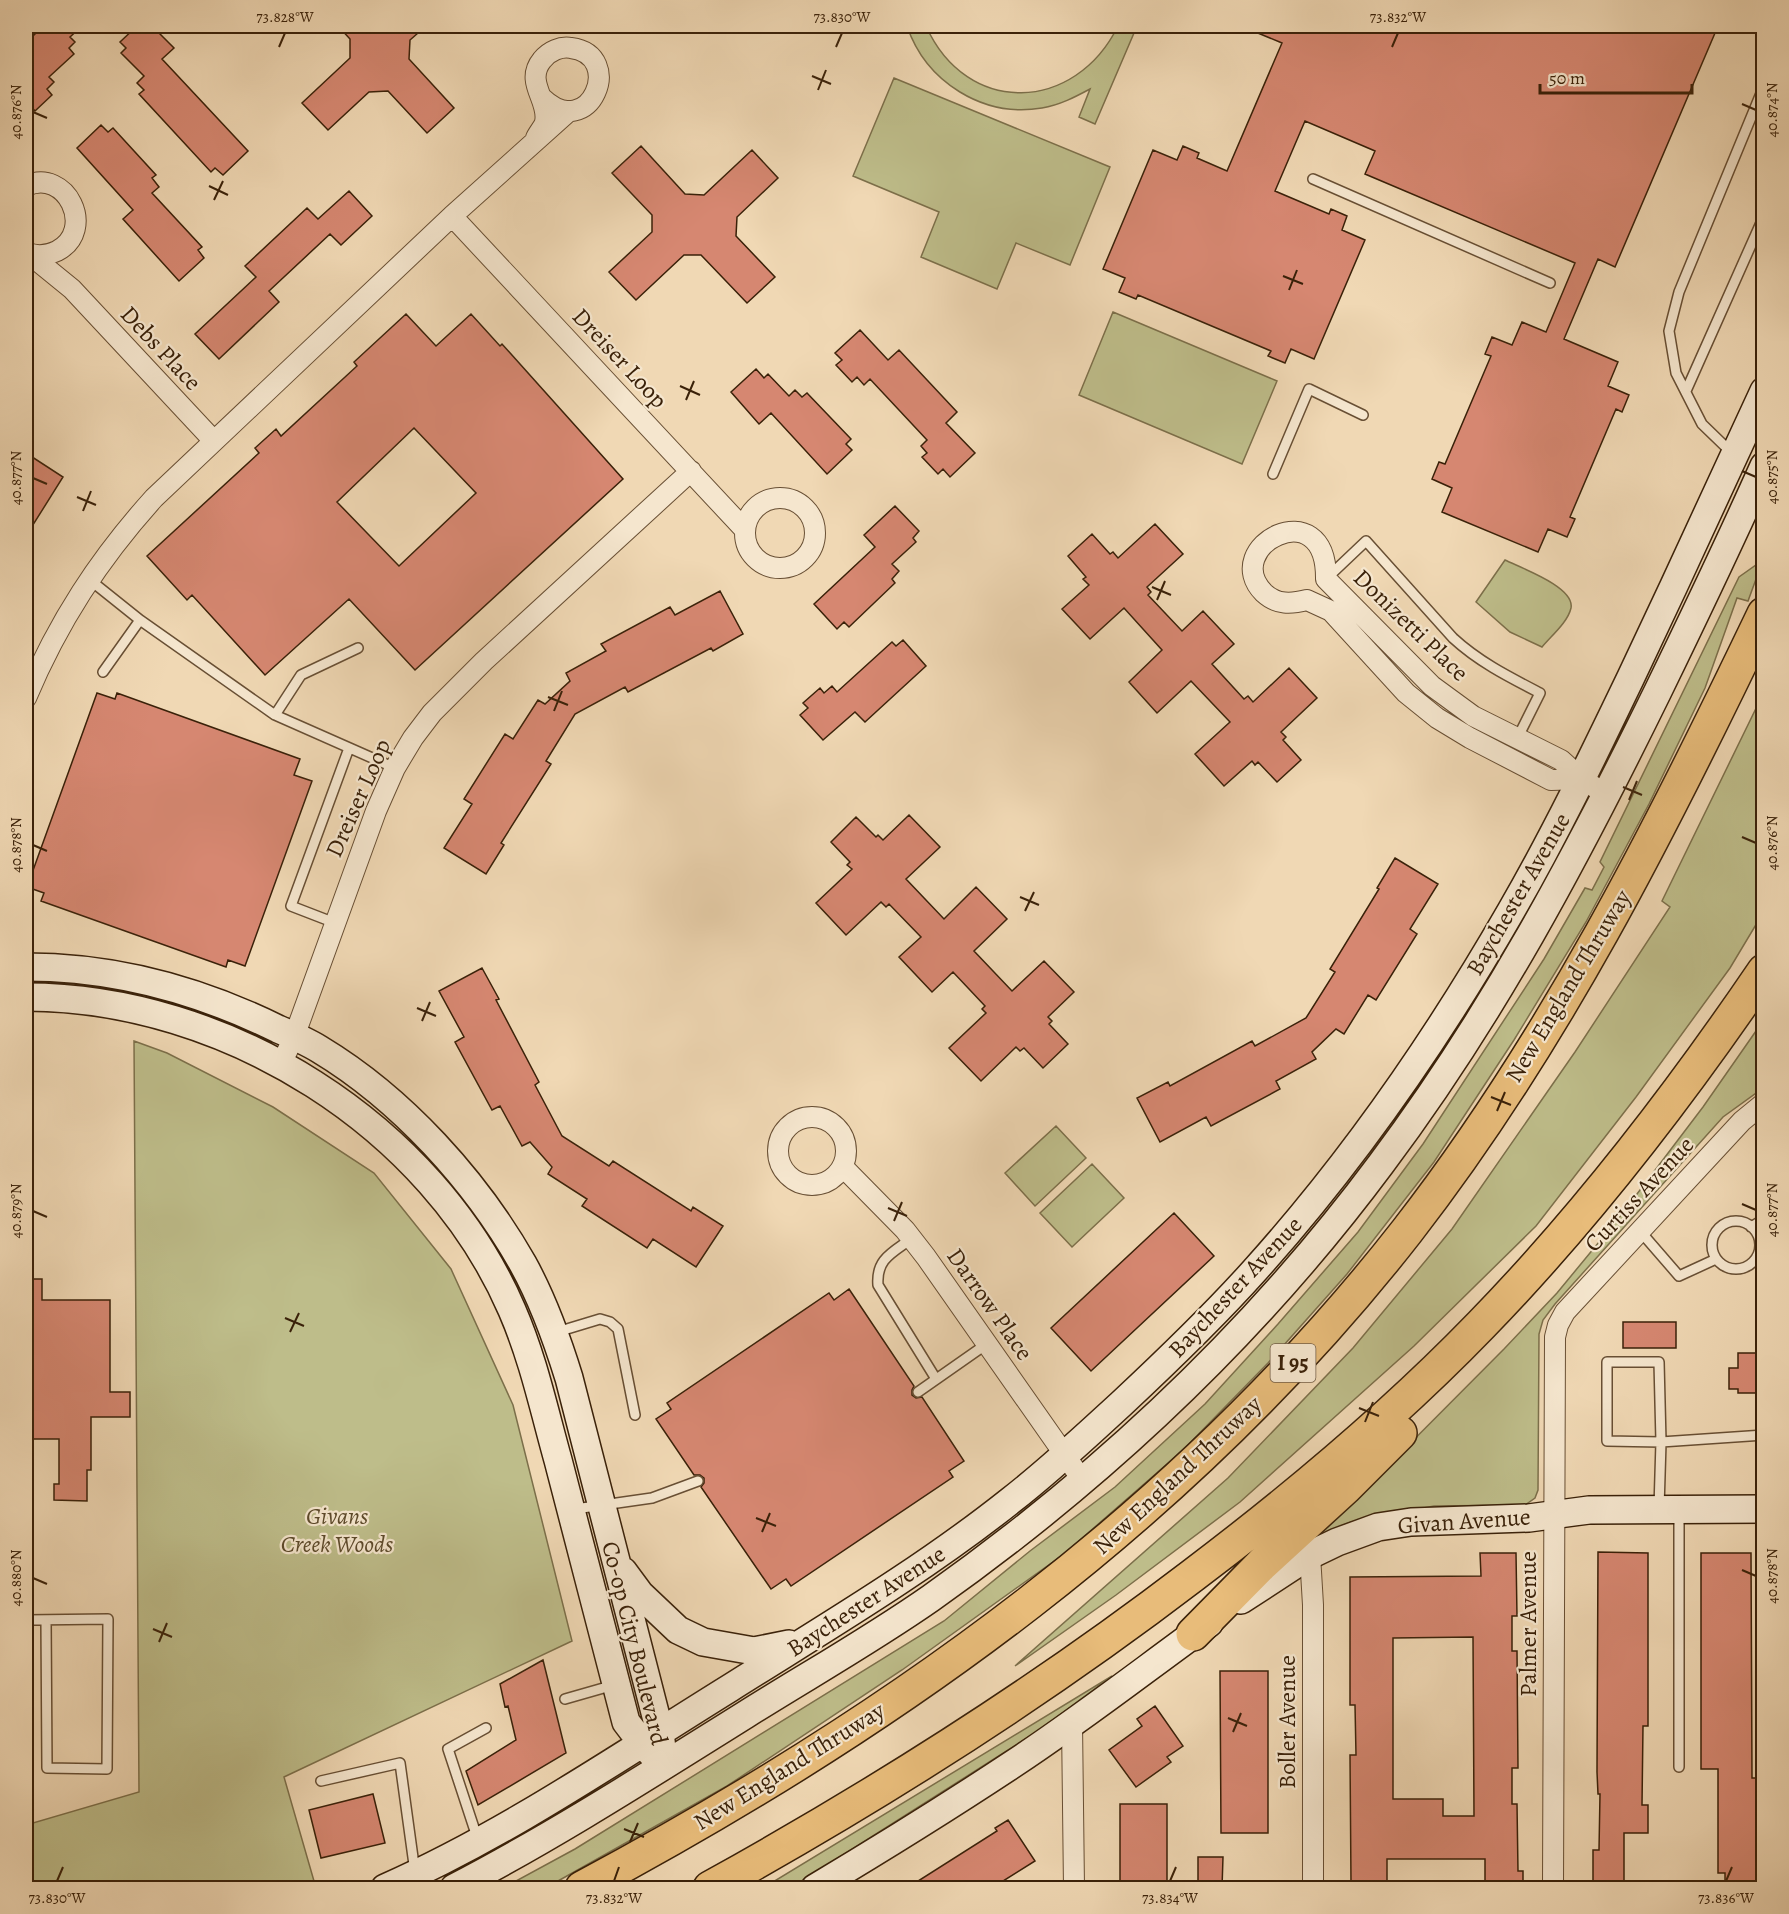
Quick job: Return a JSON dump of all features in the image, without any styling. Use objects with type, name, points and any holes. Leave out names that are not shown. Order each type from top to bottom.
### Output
[{"type":"highway","name":"New England Thruway","points":[[582,1888],[675,1837],[800,1762],[861,1723],[982,1638],[1070,1572],[1131,1521],[1264,1395],[1339,1312],[1411,1226],[1536,1046],[1577,979],[1648,850],[1764,614]]},
{"type":"highway","points":[[710,1888],[866,1799],[988,1722],[1143,1614],[1345,1454],[1480,1326],[1604,1188],[1671,1102],[1764,971]]},
{"type":"highway","points":[[1193,1635],[1262,1564],[1345,1488],[1509,1322],[1554,1245]]},
{"type":"main road","name":"Baychester Avenue","points":[[385,1888],[478,1842],[565,1792],[894,1585],[954,1544],[1065,1455],[1211,1317],[1303,1214],[1349,1156],[1455,1004],[1512,910],[1582,779],[1690,555],[1764,391]]},
{"type":"main road","name":"Baychester Avenue","points":[[454,1888],[539,1842],[929,1599],[1083,1481],[1163,1409],[1240,1331],[1306,1257],[1381,1165],[1446,1073],[1503,983],[1541,920],[1607,795],[1764,466]]},
{"type":"main road","name":"Co-op City Boulevard","points":[[26,967],[64,967],[132,976],[219,1002],[294,1036],[319,1049],[396,1107],[446,1157],[470,1186],[512,1246],[555,1332],[616,1563],[651,1738],[663,1766]]},
{"type":"main road","name":"Co-op City Boulevard","points":[[26,997],[117,1004],[203,1029],[250,1048],[318,1086],[360,1117],[405,1157],[430,1185],[454,1214],[494,1274],[525,1342],[626,1722],[651,1738]]},
{"type":"main road","points":[[525,1342],[555,1332]]},
{"type":"main road","name":"Givan Avenue","points":[[1193,1635],[1265,1582],[1310,1555],[1378,1527],[1411,1521],[1529,1518],[1589,1510],[1764,1509]]},
{"type":"main road","points":[[616,1563],[640,1594],[678,1630],[703,1642],[754,1651],[804,1642]]},
{"type":"main road","points":[[815,1888],[1014,1764],[1193,1635]]},
{"type":"street","points":[[559,48],[580,50],[596,65],[599,86],[595,96],[588,104],[579,109],[559,110],[542,98],[537,89],[537,69],[542,60],[559,48]]},
{"type":"street","points":[[531,145],[545,122],[542,98]]},
{"type":"street","points":[[26,698],[41,662],[88,579],[125,530],[154,498],[452,216],[569,111]]},
{"type":"street","points":[[26,186],[42,182],[54,185],[65,192],[73,202],[76,227],[71,239],[62,248]]},
{"type":"street","name":"Dreiser Loop","points":[[281,1064],[294,1036],[376,811],[395,768],[413,738],[451,693],[691,471],[452,216]]},
{"type":"street","name":"Debs Place","points":[[27,253],[39,256],[51,254],[62,248],[72,289]]},
{"type":"street","name":"Debs Place","points":[[27,253],[72,289],[213,440]]},
{"type":"street","points":[[691,471],[745,530]]},
{"type":"street","name":"Donizetti Place","points":[[1582,779],[1551,780],[1470,738],[1437,718],[1406,693],[1331,611],[1307,600],[1283,603],[1263,592],[1256,582],[1254,570],[1255,558],[1260,547],[1268,538],[1279,533],[1291,532],[1313,539],[1321,548],[1325,559],[1326,579],[1432,686],[1473,716],[1561,760],[1582,779],[1607,795]]},
{"type":"street","name":"Curtiss Avenue","points":[[1558,1325],[1565,1312],[1742,1120],[1764,1103]]},
{"type":"street","name":"Darrow Place","points":[[843,1167],[926,1257],[1083,1481]]},
{"type":"street","name":"Palmer Avenue","points":[[1553,1888],[1555,1336],[1558,1325]]},
{"type":"street","name":"Boller Avenue","points":[[1310,1555],[1313,1888]]},
{"type":"street","points":[[1072,1723],[1074,1888]]},
{"type":"lane","points":[[1735,456],[1702,424],[1676,373],[1669,331],[1679,292],[1764,86]]},
{"type":"lane","points":[[1313,179],[1550,283]]},
{"type":"lane","points":[[1686,391],[1764,216]]},
{"type":"lane","points":[[1273,474],[1309,389],[1363,415]]},
{"type":"lane","points":[[1326,579],[1366,541],[1467,651],[1540,693],[1517,740]]},
{"type":"lane","points":[[88,579],[140,620],[275,715],[395,768]]},
{"type":"lane","points":[[103,672],[140,620]]},
{"type":"lane","points":[[275,715],[301,675],[358,648]]},
{"type":"lane","points":[[335,923],[291,906],[349,748]]},
{"type":"lane","points":[[1751,1227],[1764,1219]]},
{"type":"lane","points":[[1733,1221],[1741,1222],[1751,1227],[1759,1237],[1760,1244],[1756,1258],[1745,1268],[1730,1269],[1716,1259],[1712,1244],[1718,1228],[1733,1221]]},
{"type":"lane","points":[[1640,1231],[1679,1276],[1716,1259]]},
{"type":"lane","points":[[911,1239],[885,1258],[877,1271],[878,1285],[936,1379]]},
{"type":"lane","points":[[555,1332],[600,1319],[610,1322],[618,1329],[635,1415]]},
{"type":"lane","points":[[918,1392],[988,1343]]},
{"type":"lane","points":[[1679,1767],[1669,1509],[1661,1442],[1659,1362],[1607,1362],[1607,1441],[1661,1442],[1764,1435]]},
{"type":"lane","points":[[571,1509],[652,1498],[698,1481]]},
{"type":"lane","points":[[26,1620],[108,1619],[107,1769],[47,1768],[46,1620]]},
{"type":"lane","points":[[565,1699],[616,1684]]},
{"type":"lane","points":[[478,1842],[448,1749],[486,1728]]},
{"type":"lane","points":[[321,1781],[400,1763],[416,1874]]},
{"type":"lane","points":[[1396,1888],[1410,1888]]},
{"type":"green space","points":[[907,26],[926,26],[944,56],[967,77],[993,89],[1021,93],[1049,88],[1076,76],[1099,55],[1118,26],[1137,26],[1095,124],[1079,117],[1090,89],[1055,105],[1020,110],[978,101],[960,92],[928,64]]},
{"type":"green space","points":[[894,78],[1110,167],[1070,265],[1016,243],[997,289],[921,257],[939,212],[853,176]]},
{"type":"green space","points":[[1113,312],[1277,381],[1242,464],[1079,395]]},
{"type":"green space","points":[[1505,560],[1546,579],[1565,593],[1570,600],[1569,613],[1559,629],[1542,647],[1510,632],[1476,602]]},
{"type":"green space","points":[[1763,560],[1748,601],[1737,598],[1705,688],[1649,804],[1586,922],[1514,1040],[1434,1162],[1347,1274],[1268,1363],[1183,1450],[1064,1554],[902,1670],[727,1786],[558,1881],[543,1888],[503,1888],[575,1849],[944,1621],[1030,1551],[1115,1487],[1205,1404],[1358,1232],[1423,1144],[1544,959],[1585,888],[1592,890],[1604,867],[1600,862],[1739,577]]},
{"type":"green space","points":[[1763,694],[1763,913],[1730,968],[1636,1097],[1536,1226],[1414,1346],[1240,1502],[1116,1595],[1015,1666],[1228,1478],[1353,1348],[1452,1229],[1575,1052],[1670,907],[1662,901]]},
{"type":"green space","points":[[1763,1021],[1763,1088],[1723,1117],[1543,1320],[1539,1334],[1538,1490],[1535,1498],[1525,1505],[1434,1506],[1351,1522],[1319,1535],[1557,1293],[1618,1219],[1703,1107]]},
{"type":"green space","name":"Givans Creek Woods","points":[[134,1041],[167,1053],[273,1107],[374,1173],[451,1269],[513,1405],[572,1641],[284,1777],[316,1888],[26,1888],[26,1825],[139,1792]]},
{"type":"green space","points":[[1056,1126],[1086,1158],[1035,1206],[1005,1173]]},
{"type":"green space","points":[[1092,1164],[1124,1198],[1072,1247],[1040,1213]]},
{"type":"green space","points":[[1112,1676],[1038,1731],[791,1888],[763,1888]]},
{"type":"building","points":[[43,26],[82,26],[70,37],[75,42],[69,48],[74,54],[49,77],[54,82],[47,89],[52,95],[35,111],[26,101],[26,43]]},
{"type":"building","points":[[137,26],[152,26],[174,48],[162,59],[248,151],[223,175],[215,168],[211,172],[139,94],[144,90],[137,83],[144,76],[121,53],[126,48],[120,42]]},
{"type":"building","points":[[338,26],[426,26],[410,40],[409,59],[454,108],[427,133],[388,91],[369,92],[328,130],[302,103],[350,58],[350,39]]},
{"type":"building","points":[[1241,26],[1718,26],[1615,267],[1598,259],[1564,339],[1618,362],[1608,386],[1629,395],[1622,412],[1616,409],[1570,517],[1575,519],[1567,537],[1548,529],[1538,552],[1442,512],[1452,488],[1432,479],[1439,462],[1445,464],[1491,356],[1485,354],[1492,337],[1512,345],[1522,322],[1546,332],[1575,263],[1365,174],[1375,151],[1305,121],[1275,191],[1329,214],[1331,209],[1347,216],[1342,230],[1365,240],[1314,359],[1291,349],[1285,363],[1268,356],[1271,351],[1138,295],[1136,299],[1119,292],[1125,278],[1103,269],[1153,150],[1177,160],[1183,146],[1199,153],[1197,158],[1227,171],[1282,43]]},
{"type":"building","points":[[101,125],[108,132],[113,128],[156,175],[152,178],[159,187],[152,193],[202,247],[198,250],[204,258],[179,281],[123,219],[133,210],[77,148]]},
{"type":"building","points":[[641,146],[685,194],[704,195],[752,150],[778,178],[737,217],[736,236],[775,277],[747,303],[701,255],[684,255],[636,300],[609,272],[652,232],[652,215],[612,173]]},
{"type":"building","points":[[349,191],[372,216],[341,245],[330,234],[269,291],[279,302],[219,359],[195,334],[256,277],[245,266],[307,208],[318,219]]},
{"type":"building","points":[[406,314],[436,346],[471,314],[500,346],[502,344],[623,479],[415,670],[349,599],[265,675],[192,595],[187,600],[147,556],[259,453],[255,448],[276,429],[281,436],[357,366],[354,362]],"holes":[[[414,428],[476,493],[399,566],[337,502]]]},
{"type":"building","points":[[860,330],[888,360],[899,350],[957,412],[946,423],[975,453],[950,477],[943,469],[938,474],[922,457],[927,453],[921,446],[927,440],[870,379],[864,385],[857,377],[852,382],[836,365],[842,360],[835,353]]},
{"type":"building","points":[[756,369],[764,378],[768,374],[789,396],[795,390],[802,397],[807,393],[851,439],[846,444],[852,450],[827,474],[771,413],[759,424],[731,392]]},
{"type":"building","points":[[26,453],[63,477],[26,536]]},
{"type":"building","points":[[895,506],[919,531],[913,538],[916,542],[892,564],[899,571],[892,579],[895,583],[849,627],[844,622],[837,629],[814,604],[875,547],[864,535]]},
{"type":"building","points":[[1155,524],[1183,554],[1147,587],[1151,592],[1148,595],[1182,631],[1203,611],[1234,644],[1212,664],[1244,699],[1248,696],[1253,702],[1289,668],[1317,698],[1281,732],[1286,737],[1283,740],[1301,760],[1277,782],[1258,762],[1255,765],[1252,761],[1224,786],[1195,754],[1230,722],[1191,681],[1157,713],[1129,682],[1162,650],[1124,608],[1090,639],[1062,609],[1089,585],[1083,579],[1086,577],[1068,556],[1092,534],[1110,554],[1113,552],[1118,558]]},
{"type":"building","points":[[720,591],[743,634],[713,651],[711,648],[628,692],[625,687],[575,714],[546,761],[551,764],[501,843],[504,845],[486,874],[444,848],[472,804],[464,799],[505,734],[513,739],[538,700],[545,704],[570,681],[566,673],[606,651],[601,644],[670,607],[675,615]]},
{"type":"building","points":[[903,640],[926,666],[865,722],[855,712],[823,740],[800,715],[808,708],[803,703],[820,688],[824,693],[832,686],[837,692],[892,642],[896,646]]},
{"type":"building","points":[[97,693],[115,699],[117,693],[300,759],[294,775],[312,781],[245,966],[228,960],[226,967],[41,901],[44,893],[27,887]]},
{"type":"building","points":[[909,815],[940,847],[906,879],[944,919],[976,887],[1007,919],[974,951],[1012,991],[1044,961],[1074,992],[1048,1017],[1052,1021],[1049,1024],[1068,1044],[1043,1068],[1024,1048],[1020,1051],[1016,1047],[981,1081],[949,1048],[986,1013],[982,1009],[985,1006],[953,972],[932,992],[899,957],[921,937],[889,904],[886,907],[881,902],[846,935],[816,903],[852,869],[847,865],[850,862],[831,842],[856,817],[876,837],[878,835],[883,840]]},
{"type":"building","points":[[1395,858],[1438,884],[1410,929],[1417,934],[1376,1000],[1368,995],[1344,1034],[1336,1029],[1312,1052],[1316,1059],[1276,1081],[1280,1089],[1211,1126],[1206,1117],[1160,1142],[1137,1098],[1168,1082],[1170,1086],[1252,1041],[1255,1046],[1306,1018],[1335,972],[1330,969],[1379,889],[1377,888]]},
{"type":"building","points":[[482,968],[539,1082],[535,1085],[562,1136],[609,1166],[613,1161],[691,1211],[693,1207],[723,1226],[696,1267],[653,1239],[647,1248],[582,1206],[587,1199],[548,1174],[552,1167],[530,1142],[522,1146],[500,1106],[492,1110],[455,1042],[464,1037],[439,991]]},
{"type":"building","points":[[1174,1213],[1214,1256],[1091,1371],[1051,1328]]},
{"type":"building","points":[[26,1279],[42,1279],[42,1300],[110,1300],[110,1392],[130,1392],[130,1417],[91,1417],[91,1470],[87,1470],[87,1501],[54,1500],[54,1484],[59,1484],[59,1439],[26,1439]]},
{"type":"building","points":[[849,1289],[914,1386],[912,1395],[916,1398],[922,1397],[964,1461],[949,1471],[953,1477],[791,1586],[786,1579],[771,1589],[701,1487],[704,1478],[694,1475],[656,1419],[671,1409],[667,1403],[829,1293],[834,1300]]},
{"type":"building","points":[[1623,1322],[1676,1322],[1676,1348],[1623,1348]]},
{"type":"building","points":[[1738,1353],[1764,1353],[1764,1393],[1738,1393],[1738,1389],[1729,1389],[1729,1368],[1738,1368]]},
{"type":"building","points":[[1598,1552],[1648,1553],[1648,1726],[1643,1726],[1642,1805],[1648,1805],[1648,1833],[1624,1833],[1624,1888],[1593,1888],[1593,1850],[1599,1850],[1600,1794],[1598,1794],[1597,1772]]},
{"type":"building","points":[[1480,1553],[1516,1553],[1517,1616],[1512,1616],[1512,1651],[1517,1651],[1518,1768],[1512,1768],[1512,1804],[1517,1804],[1518,1871],[1523,1871],[1523,1888],[1485,1888],[1485,1859],[1387,1859],[1387,1882],[1351,1882],[1350,1755],[1356,1755],[1355,1705],[1350,1705],[1350,1577],[1481,1576]],"holes":[[[1473,1637],[1474,1816],[1443,1816],[1443,1799],[1393,1799],[1393,1638]]]},
{"type":"building","points":[[1701,1553],[1751,1553],[1752,1778],[1756,1778],[1756,1888],[1725,1888],[1725,1873],[1718,1873],[1718,1769],[1701,1769]]},
{"type":"building","points":[[543,1660],[566,1753],[478,1805],[466,1771],[516,1740],[500,1684]]},
{"type":"building","points":[[1220,1671],[1268,1671],[1268,1833],[1221,1833]]},
{"type":"building","points":[[1155,1706],[1183,1746],[1167,1757],[1171,1762],[1136,1787],[1109,1750],[1142,1726],[1137,1719]]},
{"type":"building","points":[[373,1794],[385,1843],[321,1858],[309,1810]]},
{"type":"building","points":[[1120,1804],[1167,1804],[1167,1888],[1120,1888]]},
{"type":"building","points":[[1008,1820],[1035,1861],[992,1888],[907,1888],[997,1831],[995,1828]]},
{"type":"building","points":[[1198,1857],[1223,1857],[1222,1888],[1198,1888]]}]
